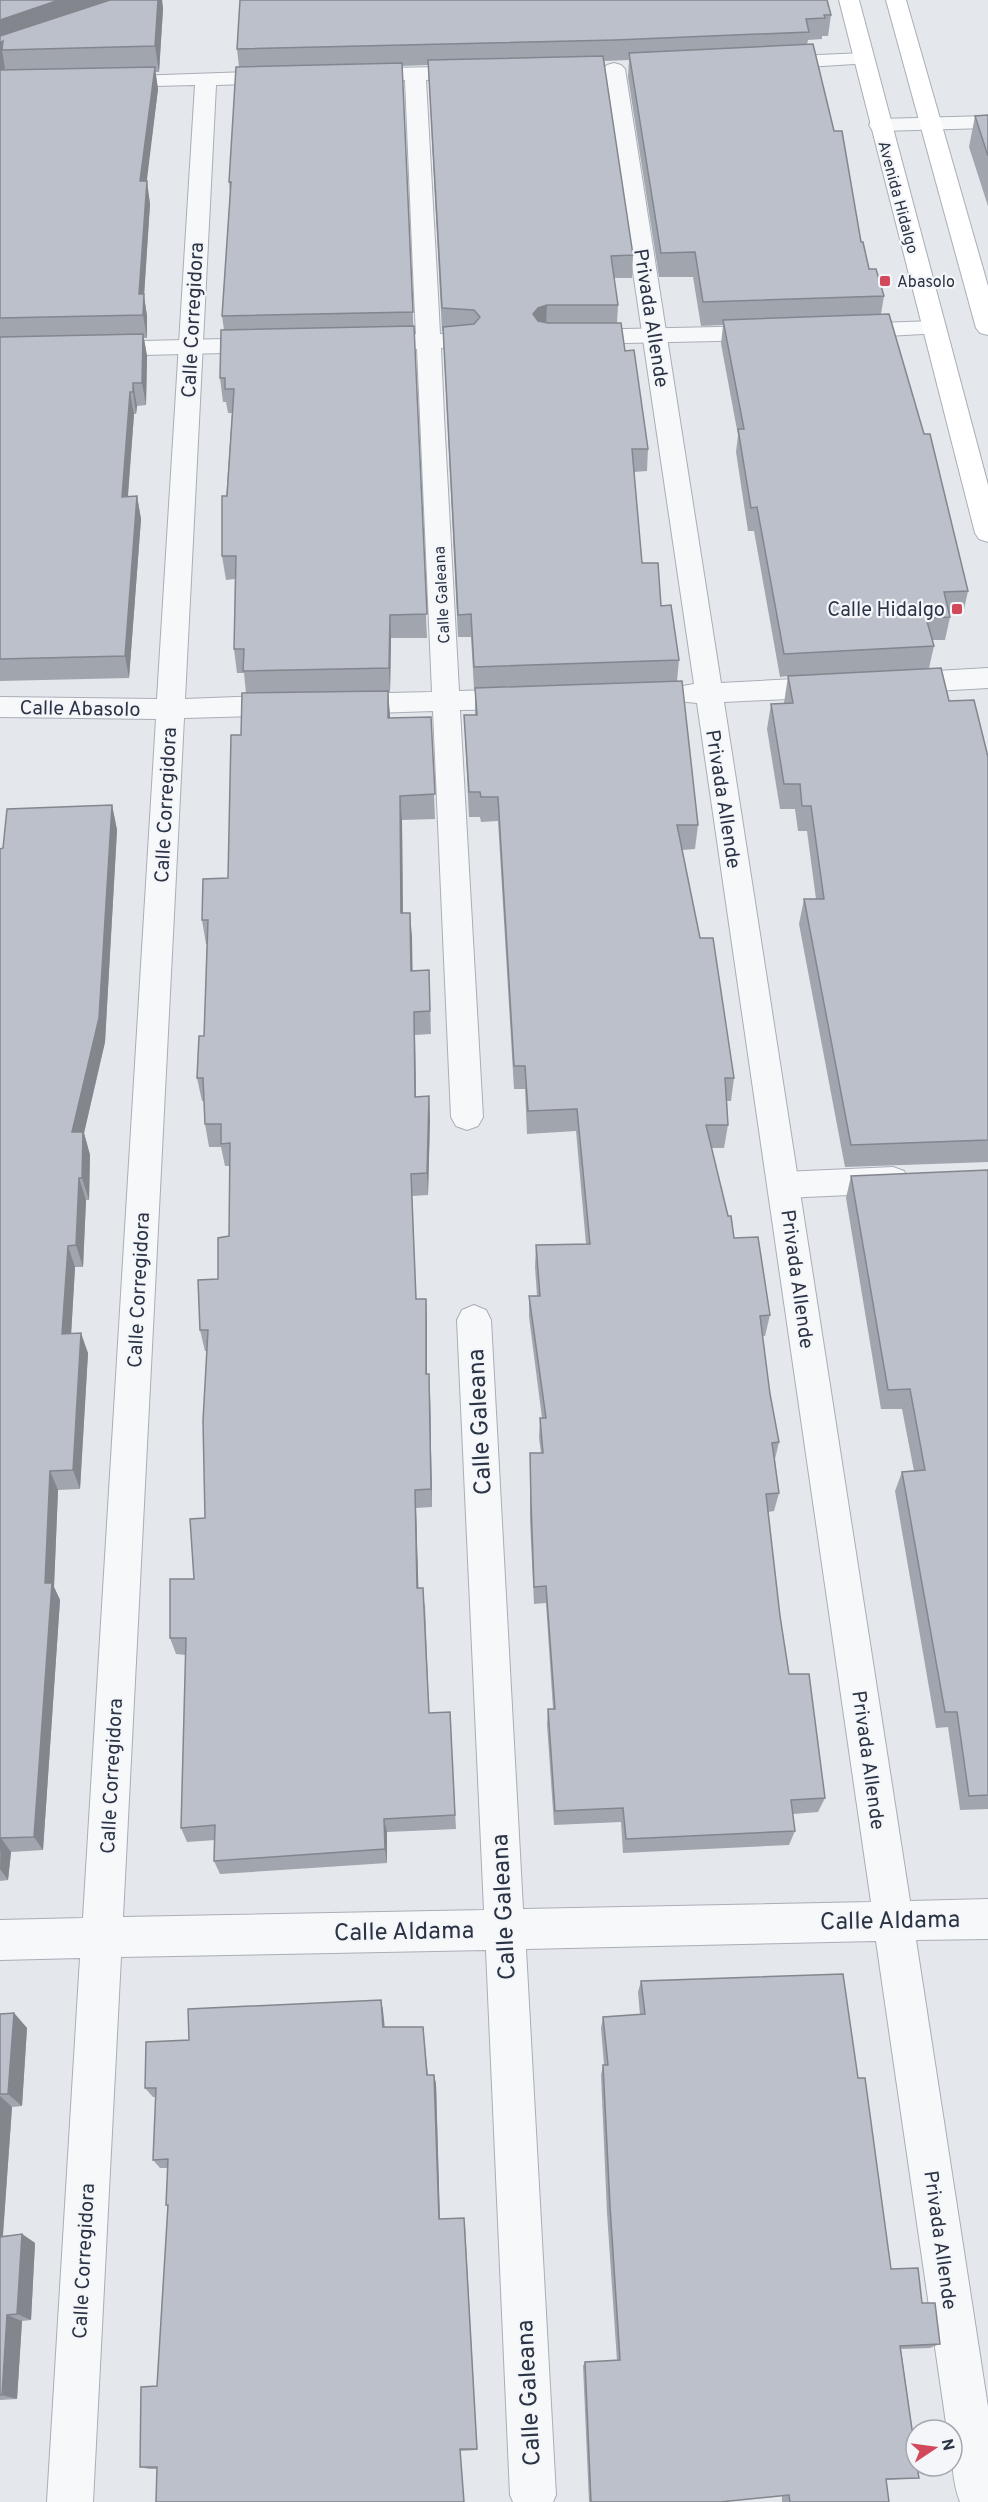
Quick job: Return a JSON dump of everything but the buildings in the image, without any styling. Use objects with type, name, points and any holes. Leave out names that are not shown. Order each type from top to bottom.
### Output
[{"type":"main road","name":"Avenida Hidalgo","points":[[849,0],[988,533]]},
{"type":"main road","points":[[896,0],[988,328]]},
{"type":"street","points":[[757,63],[864,59]]},
{"type":"street","name":"Privada Allende","points":[[614,69],[784,1185],[978,2490]]},
{"type":"street","points":[[334,75],[497,72]]},
{"type":"street","name":"Calle Galeana","points":[[415,73],[467,1118]]},
{"type":"street","points":[[92,82],[299,76]]},
{"type":"street","name":"Calle Corregidora","points":[[70,2502],[206,78]]},
{"type":"street","points":[[880,125],[988,122]]},
{"type":"street","points":[[829,331],[934,328]]},
{"type":"street","points":[[559,337],[654,337],[794,332]]},
{"type":"street","points":[[345,343],[466,340]]},
{"type":"street","points":[[83,349],[286,345]]},
{"type":"street","points":[[660,695],[988,678]]},
{"type":"street","name":"Calle Abasolo","points":[[0,707],[170,709],[542,698]]},
{"type":"street","points":[[784,1185],[920,1179]]},
{"type":"street","name":"Calle Galeana","points":[[474,1320],[533,2495]]},
{"type":"street","name":"Calle Aldama","points":[[0,1940],[988,1919]]},
{"type":"place","name":"Abasolo","points":[[885,281]]},
{"type":"place","name":"Calle Hidalgo","points":[[957,609]]}]
